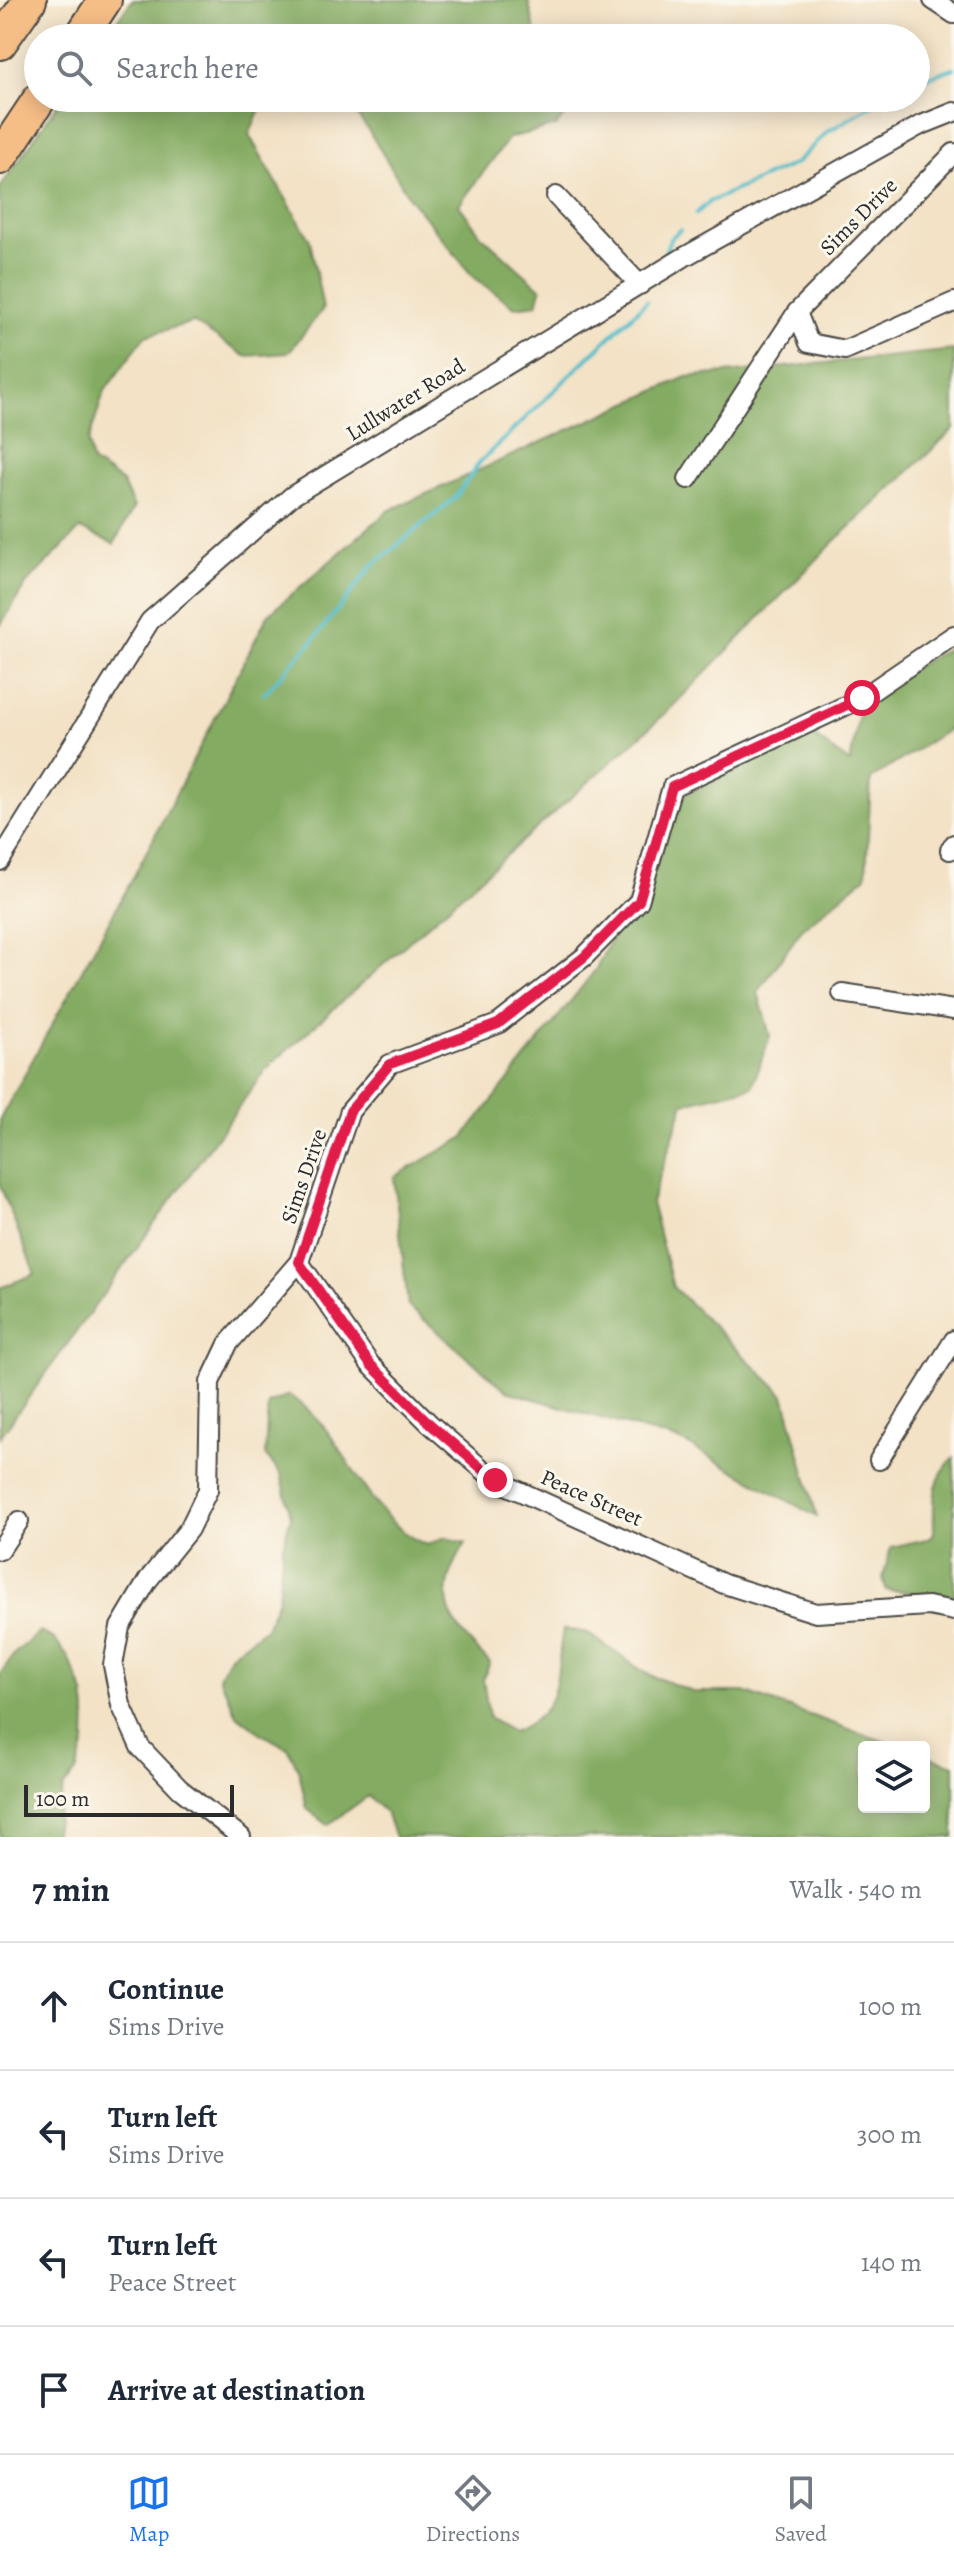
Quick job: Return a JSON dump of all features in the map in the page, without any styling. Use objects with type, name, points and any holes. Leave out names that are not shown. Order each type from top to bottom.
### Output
[{"type":"highway","points":[[0,43],[30,0]]},
{"type":"highway","points":[[89,24],[105,0]]},
{"type":"highway","points":[[0,158],[31,112]]},
{"type":"street","points":[[933,0],[954,14]]},
{"type":"street","name":"Lullwater Road","points":[[0,861],[150,621],[292,496],[809,185],[919,126],[954,112]]},
{"type":"street","name":"Sims Drive","points":[[688,479],[797,312],[954,153]]},
{"type":"street","points":[[556,196],[640,285]]},
{"type":"street","points":[[797,312],[809,343],[845,350],[954,302]]},
{"type":"street","name":"Sims Drive","points":[[241,1837],[180,1789],[140,1747],[121,1705],[113,1665],[120,1627],[148,1580],[189,1529],[208,1490],[210,1382],[228,1344],[299,1262],[350,1111],[390,1064],[498,1024],[584,957],[628,913],[639,901],[672,787],[862,698],[954,635]]},
{"type":"street","points":[[842,993],[954,1010]]},
{"type":"street","name":"Peace Street","points":[[299,1262],[370,1364],[430,1424],[495,1480],[724,1584],[816,1613],[928,1606],[954,1611]]},
{"type":"street","points":[[879,1460],[954,1340]]},
{"type":"street","points":[[0,1550],[19,1521]]},
{"type":"green space","points":[[132,0],[528,0],[534,24],[114,24]]},
{"type":"green space","points":[[52,112],[259,112],[249,135],[310,240],[323,309],[288,353],[245,356],[193,322],[145,336],[104,392],[88,443],[92,462],[122,482],[134,507],[114,544],[80,529],[26,584],[0,626],[0,188]]},
{"type":"green space","points":[[354,112],[568,112],[556,126],[509,138],[459,205],[481,235],[541,289],[537,304],[515,307],[474,278],[409,197]]},
{"type":"green space","points":[[954,350],[954,429],[833,543],[666,713],[267,1068],[0,1437],[0,1288],[35,1274],[0,1185],[0,1119],[134,876],[268,615],[388,511],[686,377]]},
{"type":"green space","points":[[954,645],[954,726],[871,779],[866,876],[802,929],[758,992],[770,1036],[752,1087],[684,1103],[651,1203],[673,1287],[784,1395],[817,1517],[681,1441],[507,1391],[408,1306],[394,1177],[463,1138],[596,969],[681,797],[810,733],[850,763],[862,698]]},
{"type":"green space","points":[[289,1395],[309,1411],[326,1430],[370,1495],[404,1532],[427,1545],[445,1537],[466,1543],[455,1562],[447,1594],[454,1621],[490,1663],[483,1679],[489,1718],[513,1732],[530,1723],[549,1702],[554,1690],[563,1629],[587,1633],[647,1674],[693,1692],[744,1692],[883,1741],[858,1741],[858,1813],[930,1813],[930,1757],[954,1765],[954,1837],[395,1837],[386,1813],[368,1796],[328,1825],[307,1809],[299,1771],[288,1748],[263,1735],[237,1715],[219,1677],[230,1655],[266,1628],[278,1599],[283,1546],[291,1516],[281,1474],[265,1455],[268,1404]]},
{"type":"green space","points":[[954,1458],[954,1596],[886,1590],[883,1578],[891,1547],[927,1539],[934,1533],[937,1483]]},
{"type":"green space","points":[[40,1632],[54,1639],[68,1657],[84,1693],[85,1744],[76,1772],[63,1788],[54,1837],[0,1837],[0,1674],[15,1653]]},
{"type":"waterway","points":[[930,76],[954,68]]},
{"type":"waterway","points":[[696,214],[709,202],[796,163],[827,132],[861,112]]},
{"type":"waterway","points":[[663,258],[670,239],[680,230]]},
{"type":"waterway","points":[[264,694],[311,643],[373,565],[455,498],[480,462],[647,301]]},
{"type":"route","points":[[495,1480],[430,1424],[370,1364],[299,1262],[350,1111],[390,1064],[498,1024],[584,957],[639,901],[672,787],[862,698]]}]
